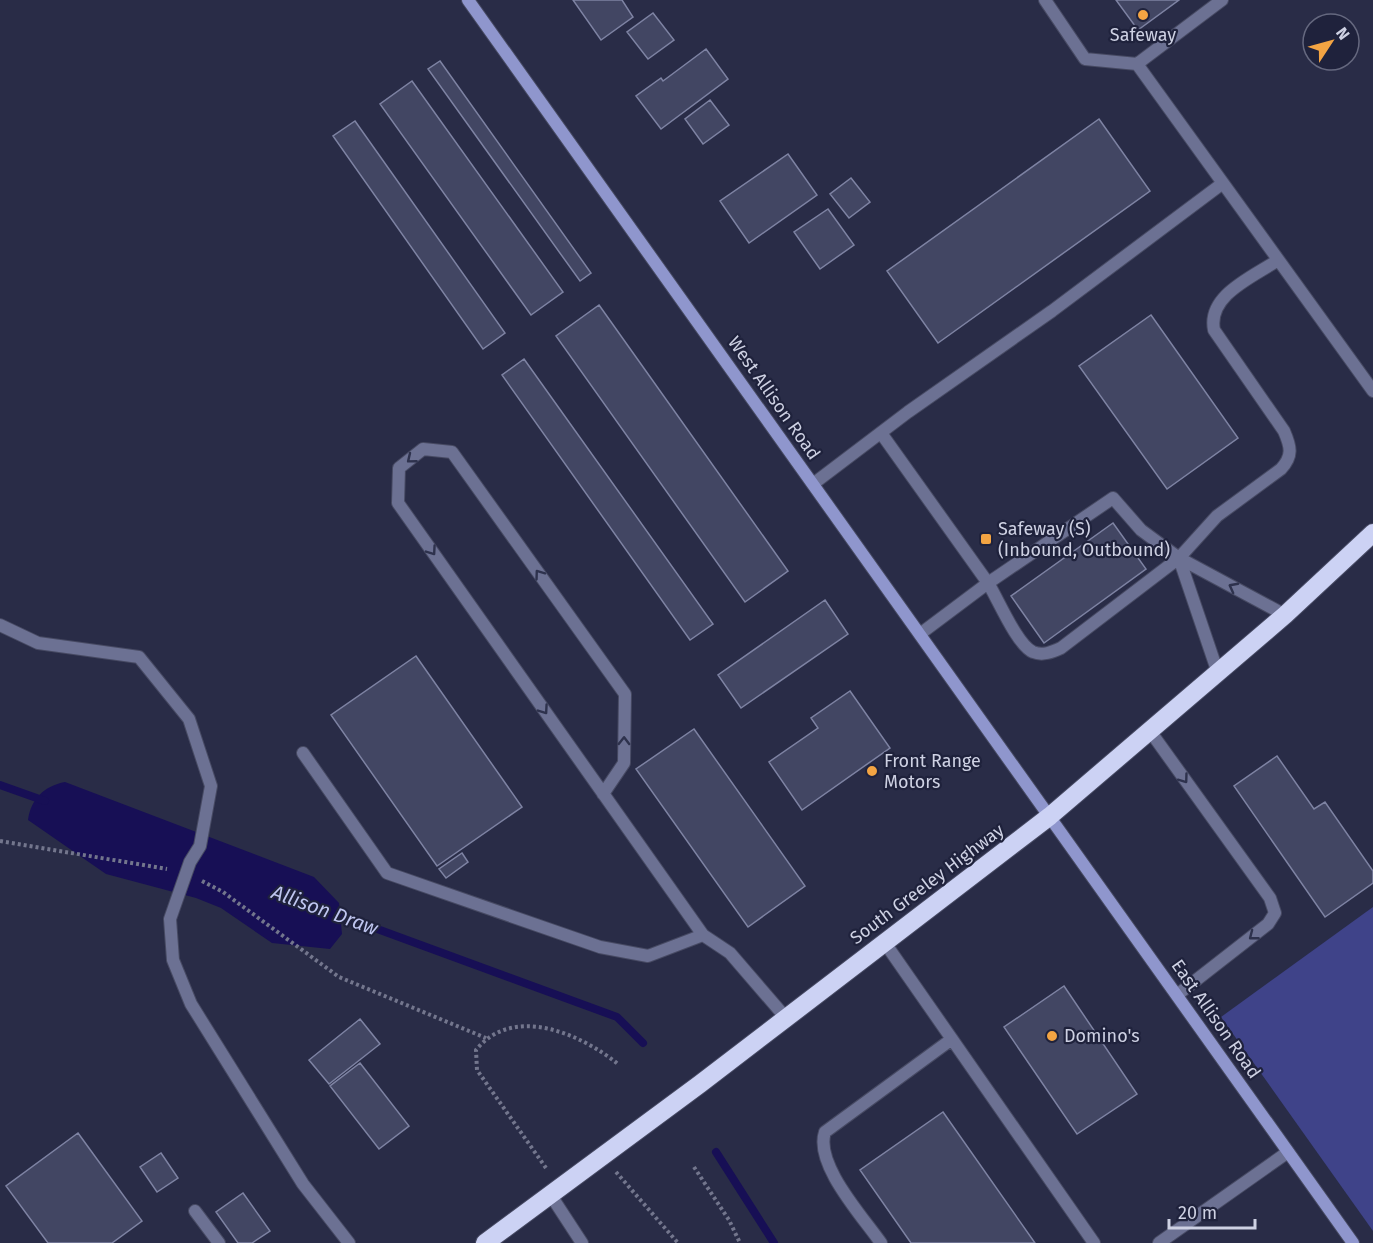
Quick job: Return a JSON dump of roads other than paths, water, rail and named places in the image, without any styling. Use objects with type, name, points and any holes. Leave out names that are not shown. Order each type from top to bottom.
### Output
[{"type":"highway","name":"South Greeley Highway","points":[[485,1243],[786,1018],[1050,816],[1285,615],[1373,533]]},
{"type":"street","name":"West Allison Road","points":[[468,0],[1050,816]]},
{"type":"street","name":"East Allison Road","points":[[1050,816],[1353,1243]]},
{"type":"lane","points":[[1045,0],[1085,60],[1137,64],[1222,0]]},
{"type":"lane","points":[[1137,64],[1373,392]]},
{"type":"lane","points":[[813,484],[881,432],[1052,311],[1223,183]]},
{"type":"lane","points":[[881,432],[988,583],[1019,638],[1032,652],[1047,654],[1061,648],[1179,558],[1217,516],[1281,469],[1289,460],[1291,447],[1284,431],[1214,330],[1212,319],[1214,309],[1222,298],[1278,260]]},
{"type":"lane","points":[[603,794],[624,763],[625,694],[452,452],[423,448],[399,468],[398,503],[603,794],[703,935],[730,952],[786,1018]]},
{"type":"lane","points":[[920,634],[988,583],[1113,498],[1141,530],[1179,558],[1285,615]]},
{"type":"lane","points":[[1179,558],[1218,673]]},
{"type":"lane","points":[[0,625],[38,643],[140,657],[189,719],[211,786],[200,846],[186,874],[170,919],[173,960],[191,1004],[303,1184],[349,1243]]},
{"type":"lane","points":[[1150,731],[1270,898],[1275,913],[1268,924],[1177,995]]},
{"type":"lane","points":[[303,753],[387,873],[600,947],[648,956],[703,935]]},
{"type":"lane","points":[[885,943],[1095,1243]]},
{"type":"lane","points":[[881,1243],[827,1163],[822,1141],[825,1132],[952,1039]]},
{"type":"lane","points":[[1159,1243],[1288,1152]]},
{"type":"lane","points":[[555,1191],[582,1243]]},
{"type":"lane","points":[[195,1211],[219,1243]]},
{"type":"water","points":[[65,782],[314,877],[339,903],[342,934],[330,949],[272,943],[221,908],[196,898],[106,874],[28,820],[35,800],[45,790]]},
{"type":"waterway","name":"Allison Draw","points":[[0,785],[45,801]]},
{"type":"waterway","name":"Allison Draw","points":[[331,912],[617,1017],[643,1043]]},
{"type":"waterway","name":"Allison Draw","points":[[716,1152],[774,1243]]},
{"type":"place","name":"Safeway","points":[[1143,15]]},
{"type":"place","name":"Safeway (S) (Inbound, Outbound)","points":[[986,539]]},
{"type":"place","name":"Front Range Motors","points":[[872,771]]},
{"type":"place","name":"Domino's","points":[[1052,1036]]}]
